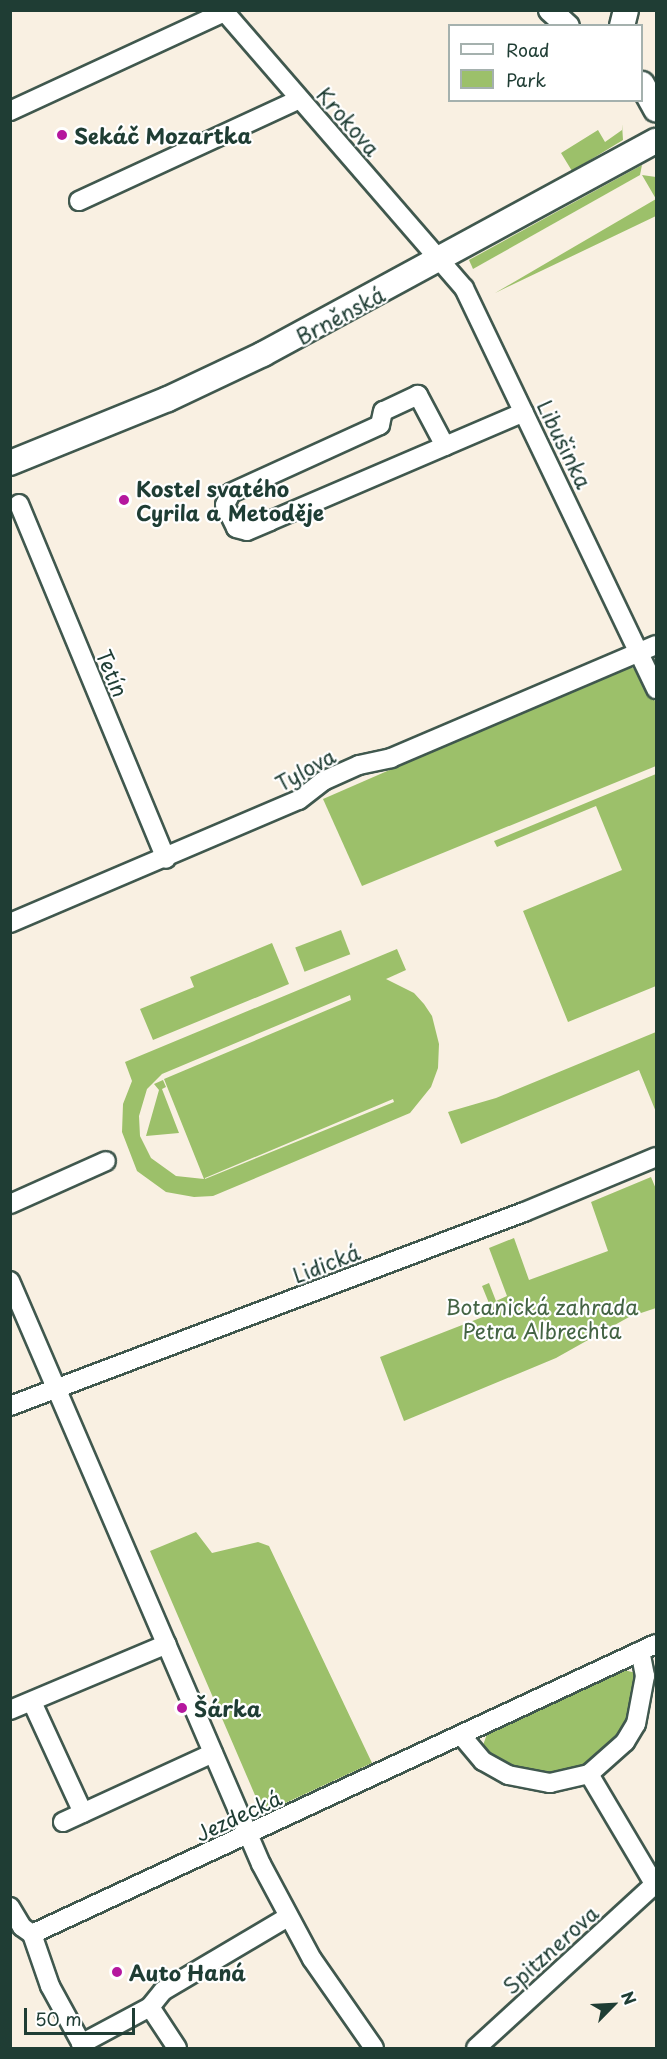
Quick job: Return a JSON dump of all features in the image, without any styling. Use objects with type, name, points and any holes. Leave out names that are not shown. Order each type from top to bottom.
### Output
[{"type":"main road","points":[[643,86],[657,109]]},
{"type":"main road","name":"Brněnská","points":[[10,463],[168,399],[263,354],[440,261],[657,141]]},
{"type":"street","points":[[550,10],[566,24]]},
{"type":"street","points":[[10,111],[224,11]]},
{"type":"street","name":"Krokova","points":[[224,11],[440,261]]},
{"type":"street","points":[[80,201],[300,99]]},
{"type":"street","name":"Libušinka","points":[[440,261],[464,288],[524,412],[649,648],[657,689]]},
{"type":"street","points":[[445,446],[418,395],[383,411],[380,425],[231,493],[225,505],[236,528],[247,531],[445,446],[524,412]]},
{"type":"street","name":"Tetín","points":[[19,504],[166,859]]},
{"type":"street","name":"Tylova","points":[[10,923],[166,859],[299,800],[323,781],[350,769],[391,758],[649,648]]},
{"type":"street","name":"Lidická","points":[[10,1406],[524,1212],[657,1157]]},
{"type":"street","points":[[10,1204],[106,1161]]},
{"type":"street","points":[[10,1281],[59,1388],[248,1835],[288,1917],[369,2046]]},
{"type":"street","points":[[10,1710],[167,1644]]},
{"type":"street","name":"Jezdecká","points":[[32,1934],[648,1648]]},
{"type":"street","name":"Jezdecká","points":[[461,1735],[483,1761],[508,1775],[550,1783],[589,1774],[625,1742],[636,1724],[648,1648]]},
{"type":"street","points":[[32,1702],[83,1813]]},
{"type":"street","points":[[63,1822],[213,1753]]},
{"type":"street","points":[[589,1774],[656,1886]]},
{"type":"street","name":"Spitznerova","points":[[476,2049],[656,1886]]},
{"type":"street","points":[[10,1907],[22,1927],[32,1934],[50,1986],[83,2046],[150,2007],[163,1991],[288,1917]]},
{"type":"street","points":[[150,2007],[177,2049]]},
{"type":"green space","points":[[622,124],[623,140],[572,171],[561,153],[598,130],[605,142],[622,130]]},
{"type":"green space","points":[[642,165],[640,175],[473,269],[469,260]]},
{"type":"green space","points":[[642,175],[656,177],[656,199]]},
{"type":"green space","points":[[656,199],[656,216],[495,293]]},
{"type":"green space","points":[[628,666],[644,673],[656,704],[656,766],[362,886],[323,799]]},
{"type":"green space","points":[[656,774],[656,986],[568,1022],[523,911],[622,870],[596,806],[497,847],[494,841]]},
{"type":"green space","points":[[341,930],[350,954],[305,972],[295,948]]},
{"type":"green space","points":[[272,943],[289,984],[153,1040],[140,1009],[194,987],[190,977]]},
{"type":"green space","points":[[397,949],[406,970],[386,979],[414,993],[424,1004],[432,1016],[439,1044],[438,1068],[431,1087],[410,1113],[213,1196],[194,1197],[166,1192],[137,1171],[122,1132],[123,1104],[132,1081],[125,1062]],"holes":[[[350,995],[351,1000],[164,1079],[204,1179],[176,1176],[151,1158],[140,1136],[139,1116],[147,1089],[162,1074]],[[393,1099],[394,1102],[205,1179],[205,1178]]]},
{"type":"green space","points":[[656,1032],[656,1112],[639,1070],[461,1144],[448,1112],[496,1098]]},
{"type":"green space","points":[[163,1080],[166,1087],[162,1089],[179,1133],[146,1136],[159,1090],[154,1084]]},
{"type":"green space","name":"Botanická zahrada Petra Albrechta","points":[[651,1177],[656,1189],[656,1308],[629,1317],[556,1358],[404,1421],[380,1357],[493,1313],[482,1286],[489,1283],[496,1301],[507,1296],[489,1248],[514,1238],[529,1280],[608,1251],[591,1202]]},
{"type":"green space","points":[[196,1532],[212,1553],[258,1542],[269,1546],[372,1763],[268,1811],[261,1809],[150,1551]]},
{"type":"green space","points":[[624,1670],[636,1673],[638,1689],[624,1731],[585,1767],[558,1775],[522,1772],[493,1759],[482,1748],[487,1734]]},
{"type":"place","name":"Sekáč Mozartka","points":[[62,135]]},
{"type":"place","name":"Kostel svatého Cyrila a Metoděje","points":[[124,500]]},
{"type":"place","name":"Šárka","points":[[182,1708]]},
{"type":"place","name":"Auto Haná","points":[[117,1972]]}]
